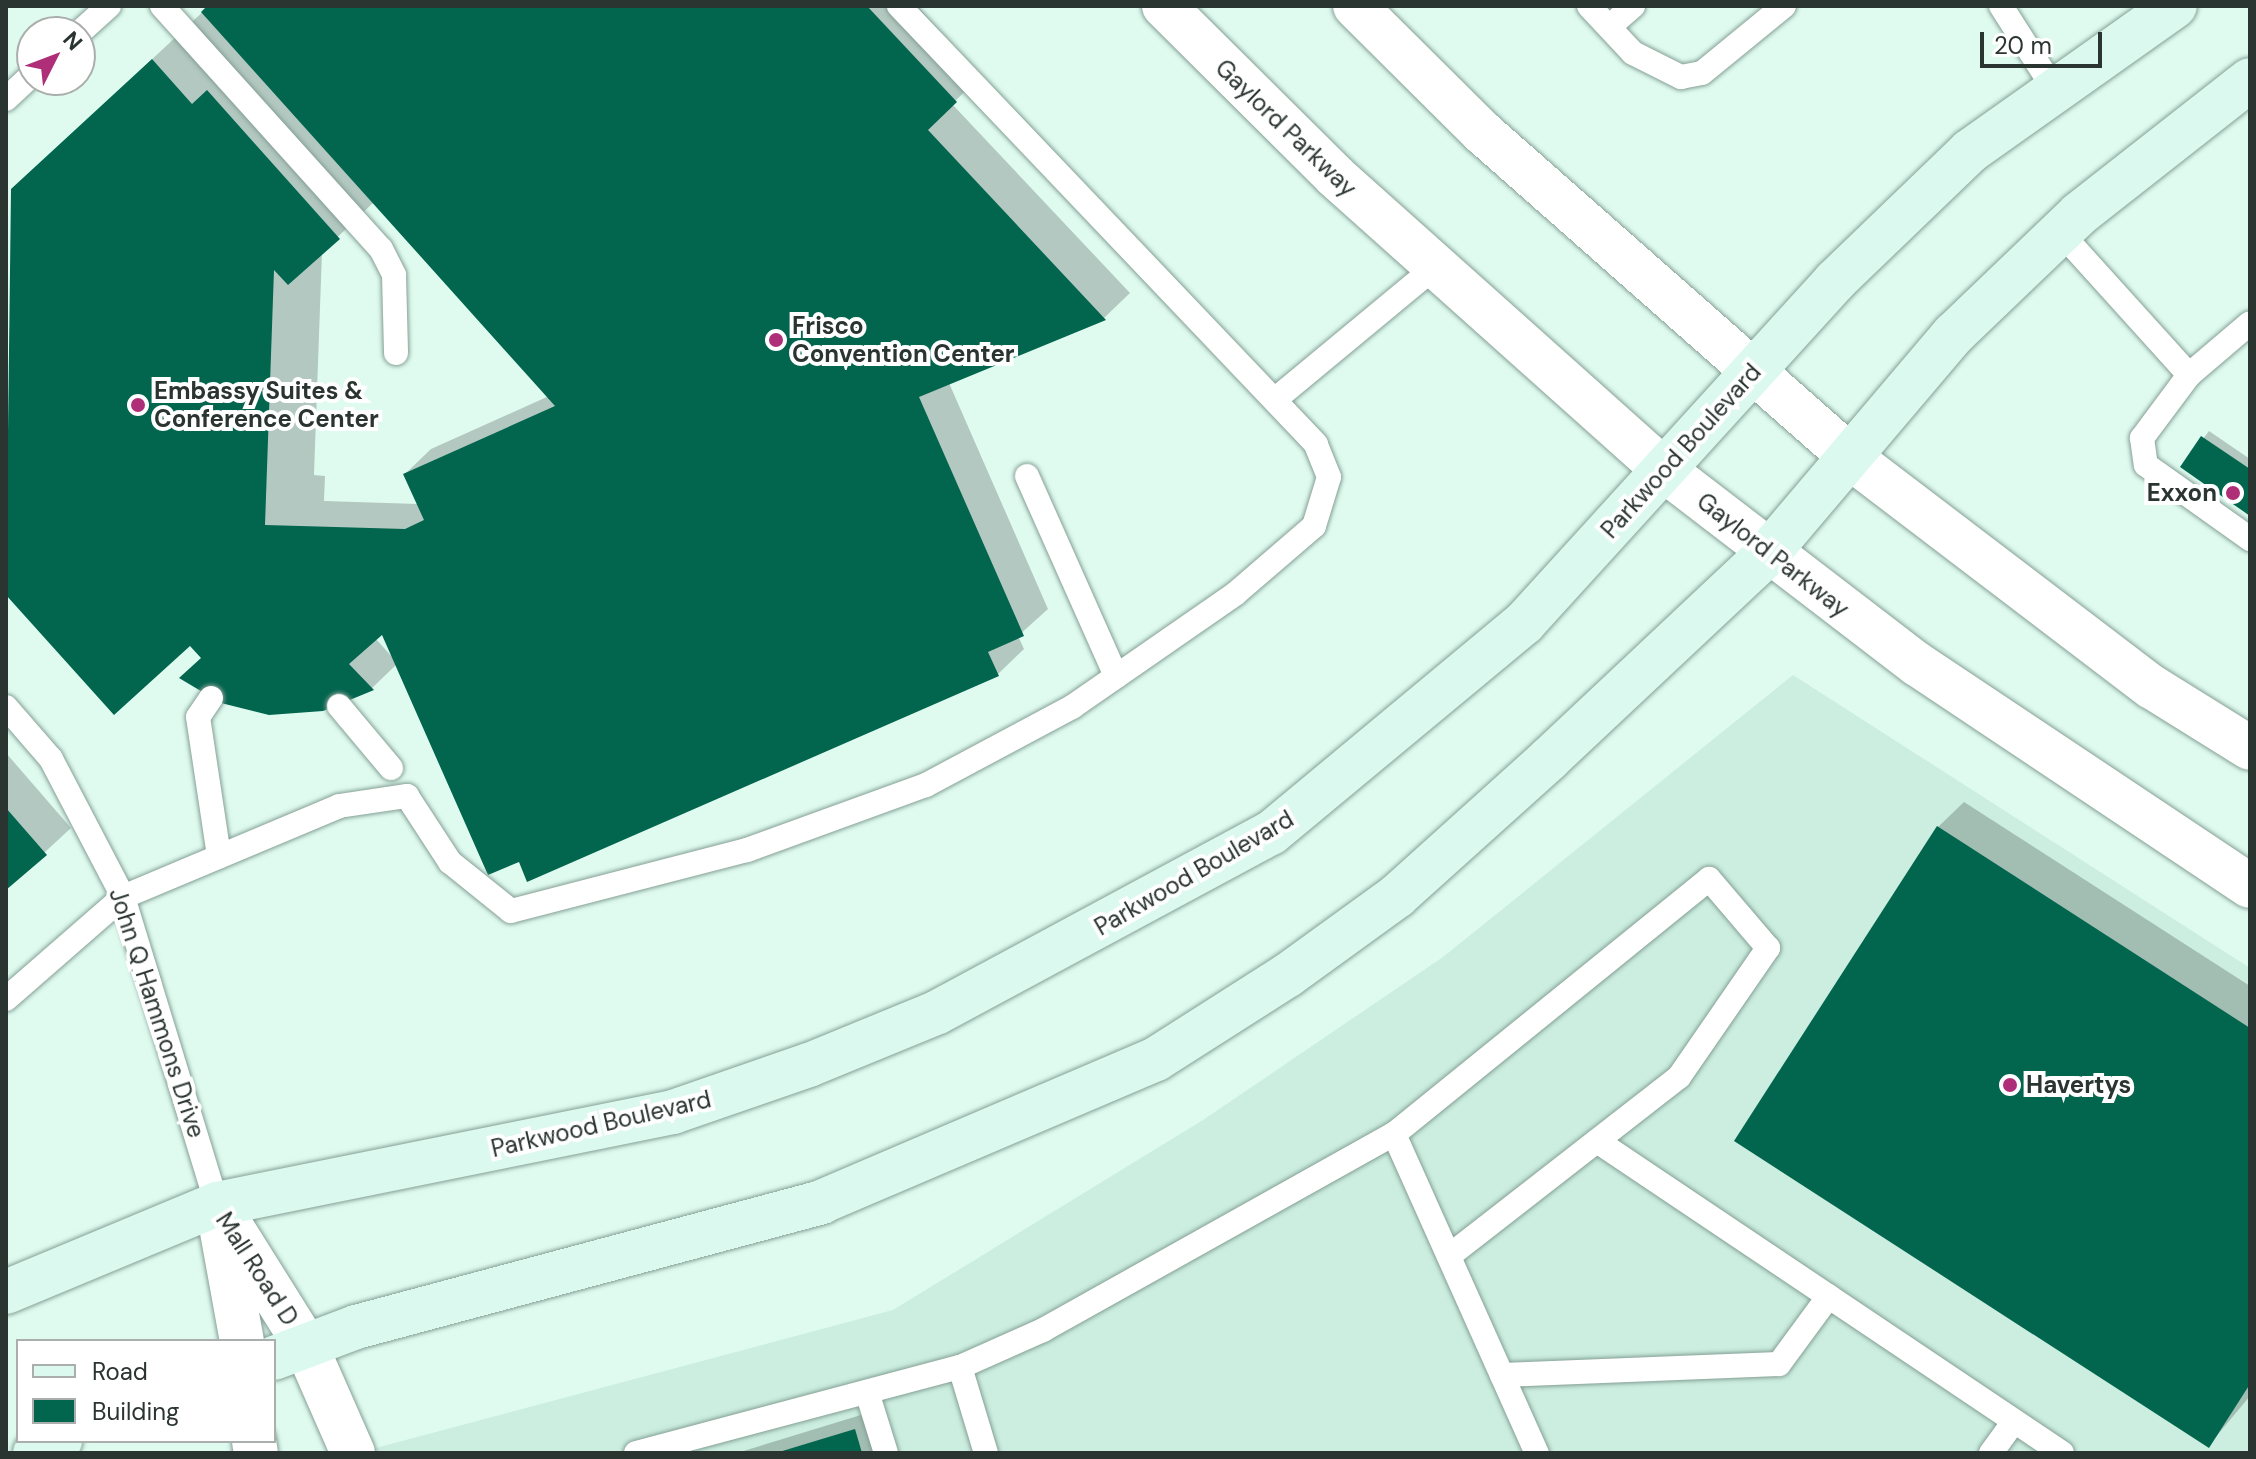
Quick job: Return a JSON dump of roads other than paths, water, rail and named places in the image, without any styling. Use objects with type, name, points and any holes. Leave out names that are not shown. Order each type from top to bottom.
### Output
[{"type":"main road","name":"Parkwood Boulevard","points":[[6,1292],[217,1204],[673,1112],[938,1012],[1271,833],[1524,623],[1751,374],[1970,151],[2175,6]]},
{"type":"main road","points":[[290,1352],[821,1202],[1156,1059],[1397,896],[1768,553],[1954,334],[2060,232],[2181,128],[2250,80]]},
{"type":"main road","points":[[35,1453],[56,1443]]},
{"type":"street","name":"Gaylord Parkway","points":[[1164,6],[1234,82],[1434,268],[1664,470],[1768,553],[1917,664],[2250,886]]},
{"type":"street","points":[[1355,6],[1483,133],[1751,374],[1851,458],[2152,687],[2250,748]]},
{"type":"street","name":"Mall Road D","points":[[217,1204],[242,1339]]},
{"type":"street","name":"Mall Road D","points":[[217,1204],[290,1352],[353,1453]]},
{"type":"lane","points":[[162,6],[381,249],[396,288],[396,353]]},
{"type":"lane","points":[[6,999],[123,897],[339,806],[407,796],[450,862],[511,911],[747,850],[926,785],[1116,676],[1235,594],[1324,512],[1326,460],[1278,397],[899,6]]},
{"type":"lane","points":[[1589,6],[1633,53],[1681,77],[1702,73],[1784,6]]},
{"type":"lane","points":[[1609,27],[1633,6]]},
{"type":"lane","points":[[2001,6],[2056,92]]},
{"type":"lane","points":[[2060,232],[2189,375]]},
{"type":"lane","points":[[1278,397],[1434,268]]},
{"type":"lane","points":[[2250,323],[2189,375],[2142,438],[2146,465],[2250,539]]},
{"type":"lane","points":[[1027,476],[1116,676]]},
{"type":"lane","points":[[211,698],[198,717],[219,856]]},
{"type":"lane","points":[[339,706],[391,768]]},
{"type":"lane","name":"John Q Hammons Drive","points":[[6,707],[51,759],[123,897],[217,1204]]},
{"type":"lane","points":[[636,1453],[960,1367],[1043,1330],[1394,1134],[1709,879],[1768,948],[1679,1077],[1449,1256]]},
{"type":"lane","points":[[1394,1134],[1537,1453]]},
{"type":"lane","points":[[1597,1141],[2062,1453]]},
{"type":"lane","points":[[1502,1375],[1779,1364],[1829,1296]]},
{"type":"lane","points":[[960,1367],[986,1453]]},
{"type":"lane","points":[[867,1392],[886,1453]]},
{"type":"lane","points":[[1991,1453],[2014,1421]]},
{"type":"place","name":"Frisco Convention Center","points":[[776,340]]},
{"type":"place","name":"Embassy Suites & Conference Center","points":[[138,405]]},
{"type":"place","name":"Exxon","points":[[2233,493]]},
{"type":"place","name":"Havertys","points":[[2010,1085]]}]
